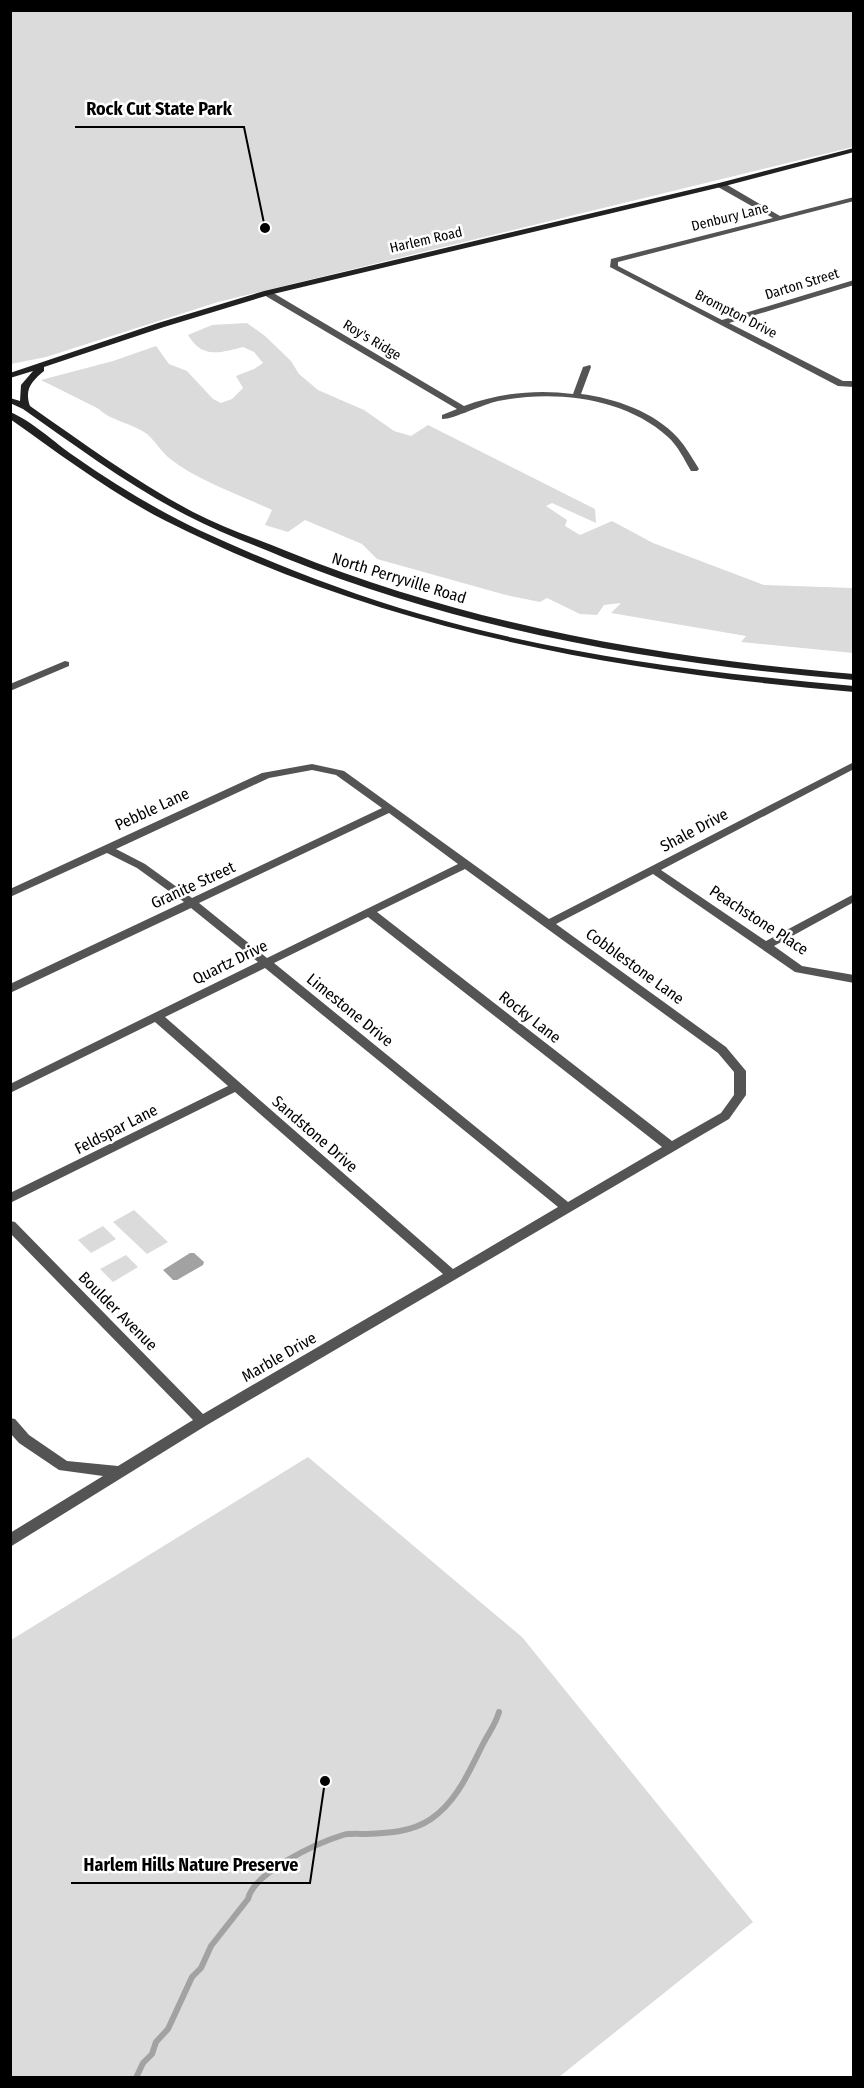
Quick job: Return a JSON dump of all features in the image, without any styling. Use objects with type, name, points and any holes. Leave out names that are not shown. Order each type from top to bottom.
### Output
[{"type":"main road","name":"Harlem Road","points":[[10,376],[161,325],[267,293],[721,185],[854,150]]},
{"type":"main road","points":[[10,369],[46,364]]},
{"type":"main road","points":[[26,407],[21,396],[24,385],[46,364]]},
{"type":"main road","name":"North Perryville Road","points":[[10,400],[26,407],[122,473],[190,513],[302,563],[415,602],[533,632],[659,656],[854,677]]},
{"type":"main road","name":"North Perryville Road","points":[[10,415],[103,479],[168,519],[266,564],[383,606],[490,635],[573,654],[722,678],[854,689]]},
{"type":"street","points":[[721,185],[779,218]]},
{"type":"street","name":"Denbury Lane","points":[[614,261],[854,199]]},
{"type":"street","name":"Brompton Drive","points":[[614,261],[614,267],[841,384],[852,384]]},
{"type":"street","name":"Darton Street","points":[[723,322],[854,282]]},
{"type":"street","name":"Roy's Ridge","points":[[267,293],[464,409]]},
{"type":"street","points":[[576,397],[587,367]]},
{"type":"street","points":[[446,417],[496,399],[523,394],[551,393],[600,400],[653,421],[679,443],[694,469]]},
{"type":"street","points":[[10,688],[65,664]]},
{"type":"street","name":"Shale Drive","points":[[550,923],[854,765]]},
{"type":"street","name":"Cobblestone Lane","points":[[312,767],[340,773],[464,865],[550,923],[722,1050],[740,1071],[740,1095],[725,1116],[566,1207]]},
{"type":"street","name":"Pebble Lane","points":[[10,894],[266,775],[312,767]]},
{"type":"street","name":"Granite Street","points":[[10,990],[389,809]]},
{"type":"street","name":"Limestone Drive","points":[[107,849],[141,866],[192,903],[566,1207]]},
{"type":"street","name":"Quartz Drive","points":[[10,1089],[464,865]]},
{"type":"street","name":"Peachstone Place","points":[[654,870],[799,969],[854,979]]},
{"type":"street","points":[[766,946],[854,897]]},
{"type":"street","name":"Rocky Lane","points":[[369,912],[671,1147]]},
{"type":"street","name":"Sandstone Drive","points":[[157,1017],[452,1275]]},
{"type":"street","name":"Feldspar Lane","points":[[10,1199],[235,1087]]},
{"type":"street","name":"Marble Drive","points":[[10,1541],[202,1421],[566,1207]]},
{"type":"street","name":"Boulder Avenue","points":[[10,1225],[202,1421]]},
{"type":"street","points":[[10,1423],[24,1439],[64,1466],[119,1473]]},
{"type":"shaded area","points":[[11,10],[853,11],[853,147],[218,302],[46,357],[11,364]]},
{"type":"shaded area","points":[[247,323],[265,336],[291,361],[299,374],[318,390],[364,410],[394,431],[411,436],[428,425],[595,509],[596,523],[552,503],[546,506],[567,520],[565,526],[580,535],[612,521],[653,543],[764,585],[853,588],[853,653],[741,642],[746,636],[611,613],[621,603],[604,605],[597,615],[580,614],[547,598],[540,602],[506,595],[377,559],[362,544],[305,520],[288,532],[265,525],[272,510],[193,474],[169,458],[142,431],[41,380],[113,361],[156,346],[169,364],[187,371],[213,399],[221,403],[232,399],[243,388],[236,376],[263,363],[254,352],[243,347],[219,352],[205,351],[193,343],[188,335],[212,325]]},
{"type":"shaded area","points":[[134,1210],[168,1242],[147,1254],[113,1222]]},
{"type":"shaded area","points":[[103,1226],[116,1239],[91,1253],[78,1240]]},
{"type":"shaded area","points":[[190,1253],[194,1253],[204,1262],[203,1265],[177,1280],[173,1280],[163,1270]]},
{"type":"shaded area","points":[[126,1255],[138,1267],[113,1282],[100,1269]]},
{"type":"shaded area","points":[[308,1457],[522,1637],[753,1922],[559,2077],[11,2077],[11,1640]]},
{"type":"waterway","points":[[136,2078],[143,2063],[152,2054],[156,2042],[168,2029],[192,1977],[201,1968],[211,1946],[262,1879],[288,1860],[343,1835],[400,1831],[416,1827],[431,1819],[448,1804],[460,1787],[499,1712]]},
{"type":"place","name":"Rock Cut State Park","points":[[265,228]]},
{"type":"place","name":"Harlem Hills Nature Preserve","points":[[325,1781]]}]
